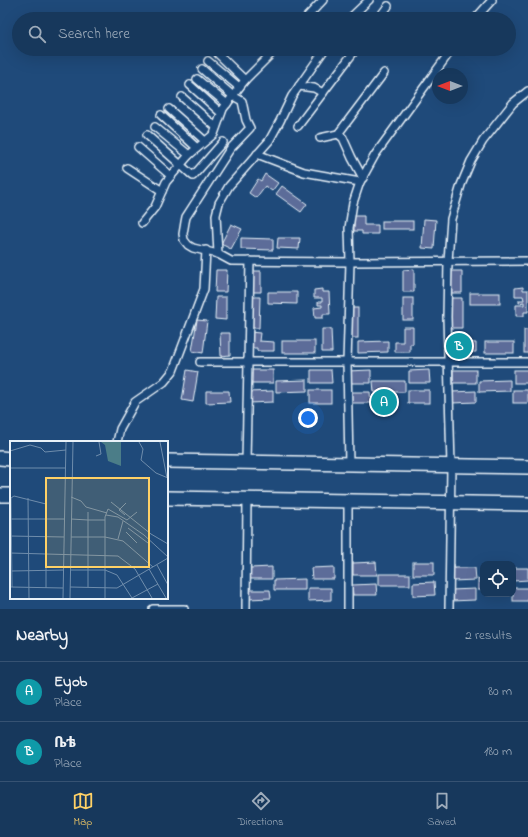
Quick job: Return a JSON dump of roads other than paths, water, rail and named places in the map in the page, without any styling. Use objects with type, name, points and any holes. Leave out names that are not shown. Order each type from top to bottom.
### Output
[{"type":"highway","points":[[0,458],[10,459]]},
{"type":"highway","points":[[168,461],[528,467]]},
{"type":"highway","points":[[168,498],[528,504]]},
{"type":"street","points":[[312,12],[323,0]]},
{"type":"street","points":[[357,12],[369,0]]},
{"type":"street","points":[[481,12],[492,0]]},
{"type":"street","points":[[383,12],[388,6]]},
{"type":"street","points":[[220,56],[245,80]]},
{"type":"street","points":[[142,223],[155,207],[166,182],[189,155],[215,130],[221,113],[239,87],[269,56]]},
{"type":"street","points":[[218,254],[216,216],[219,203],[230,186],[269,141],[292,96],[320,56]]},
{"type":"street","points":[[298,126],[351,56]]},
{"type":"street","points":[[349,464],[347,362],[350,262],[349,228],[353,203],[362,180],[375,155],[447,56]]},
{"type":"street","points":[[208,61],[239,87]]},
{"type":"street","points":[[202,69],[233,96],[242,101],[246,120],[250,128],[230,149],[186,217],[183,234],[184,240],[193,248],[218,254],[231,261],[528,261]]},
{"type":"street","points":[[320,138],[338,134],[384,73]]},
{"type":"street","points":[[197,79],[227,104]]},
{"type":"street","points":[[190,85],[221,113]]},
{"type":"street","points":[[299,86],[314,88],[323,93]]},
{"type":"street","points":[[449,609],[451,466],[447,317],[448,261],[451,219],[461,185],[483,140],[513,103],[528,91]]},
{"type":"street","points":[[182,97],[215,130],[230,149]]},
{"type":"street","points":[[169,109],[205,141]]},
{"type":"street","points":[[161,115],[197,148]]},
{"type":"street","points":[[155,127],[189,155]]},
{"type":"street","points":[[338,134],[343,138],[362,180]]},
{"type":"street","points":[[147,135],[193,176],[223,142]]},
{"type":"street","points":[[138,148],[171,176]]},
{"type":"street","points":[[257,154],[304,172],[362,180]]},
{"type":"street","points":[[128,168],[162,191]]},
{"type":"street","points":[[117,441],[120,429],[135,402],[164,382],[173,371],[204,289],[206,250]]},
{"type":"street","points":[[246,462],[250,261]]},
{"type":"street","points":[[200,362],[528,362]]},
{"type":"street","points":[[246,609],[247,499]]},
{"type":"street","points":[[348,501],[348,609]]},
{"type":"street","points":[[153,609],[184,609]]},
{"type":"place","name":"ቤቴ","points":[[459,346]]},
{"type":"place","name":"Eyob","points":[[384,402]]}]
